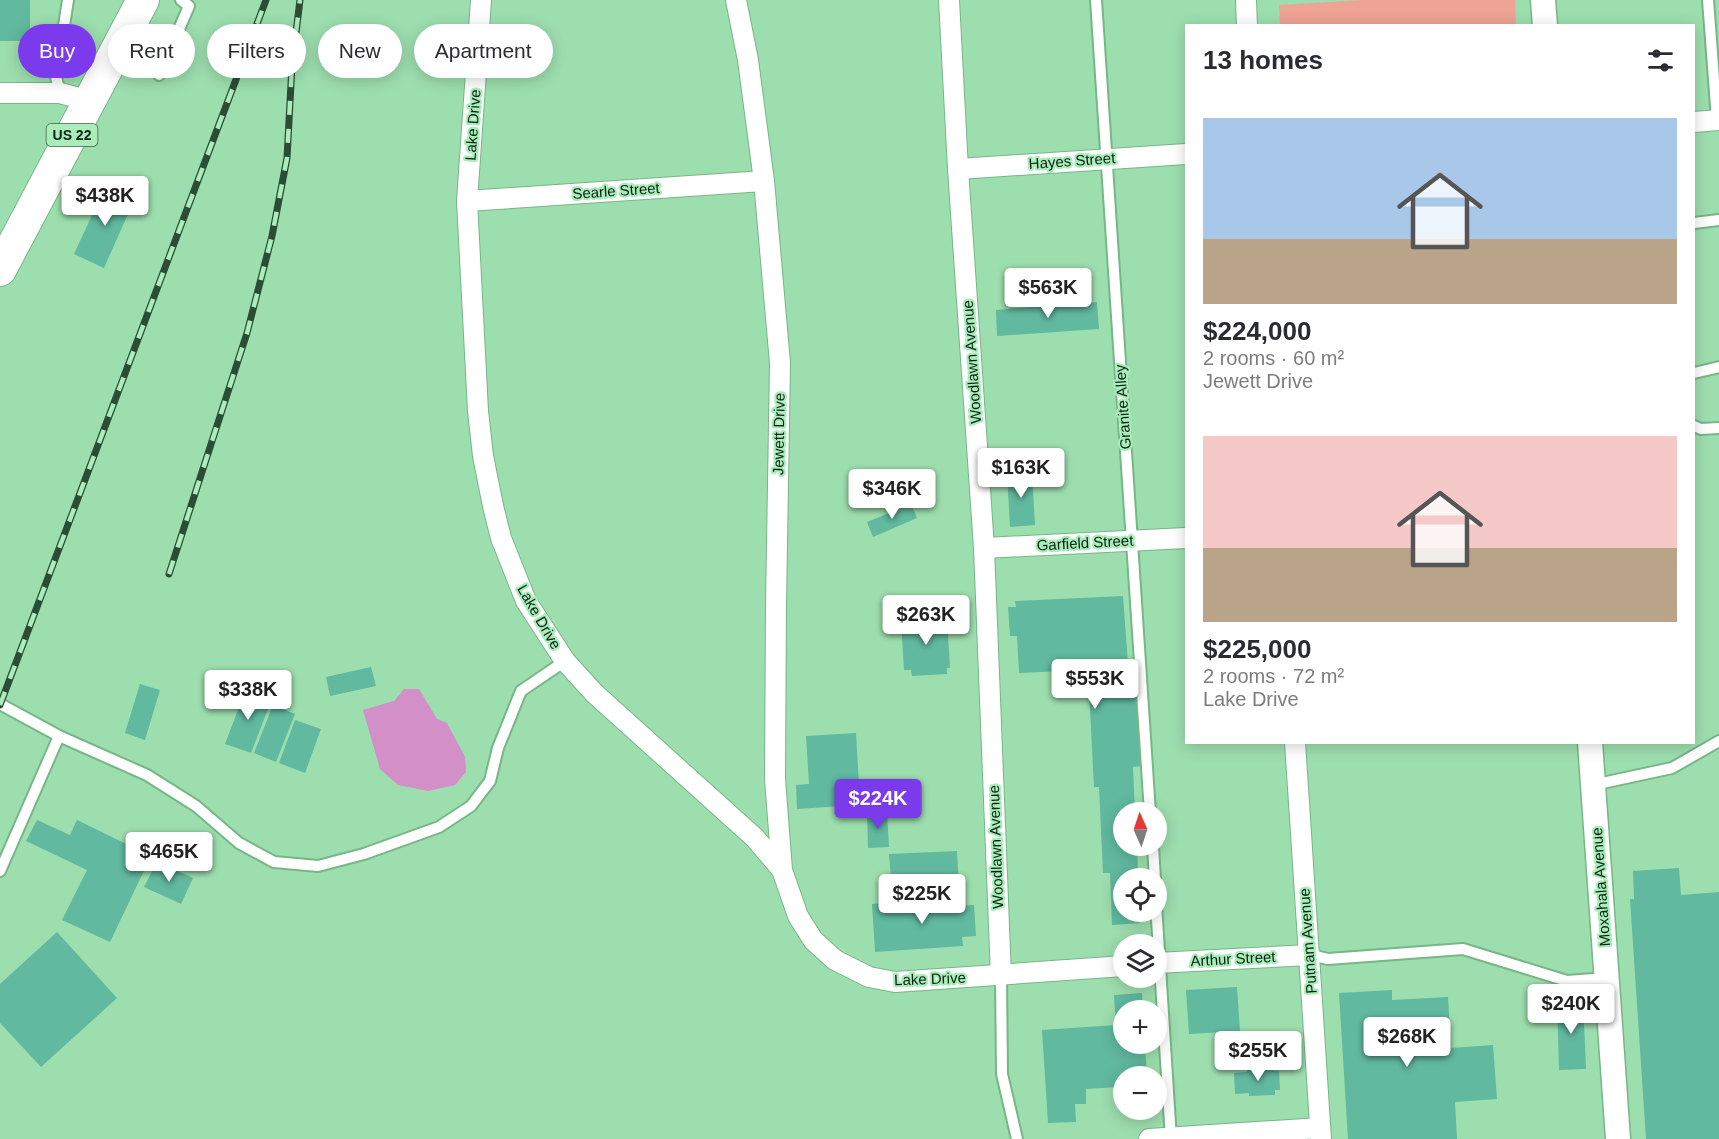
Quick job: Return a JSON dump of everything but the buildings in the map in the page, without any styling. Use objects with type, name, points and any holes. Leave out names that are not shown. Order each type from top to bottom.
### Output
[{"type":"main road","name":"US 22","points":[[0,270],[143,0]]},
{"type":"street","name":"Lake Drive","points":[[481,0],[468,201],[478,411],[483,456],[493,507],[501,538],[526,601],[565,661],[594,693],[755,838],[782,870],[798,916],[813,940],[836,960],[868,977],[895,982],[1001,976]]},
{"type":"street","name":"Jewett Drive","points":[[736,0],[748,60],[764,181],[780,363],[775,779],[782,870]]},
{"type":"street","name":"Woodlawn Avenue","points":[[949,0],[984,548],[1001,976]]},
{"type":"street","points":[[1246,0],[1247,24]]},
{"type":"street","points":[[1543,0],[1545,24]]},
{"type":"street","points":[[0,93],[60,93],[90,101]]},
{"type":"street","points":[[1695,122],[1718,120]]},
{"type":"street","name":"Hayes Street","points":[[958,169],[1185,154]]},
{"type":"street","name":"Searle Street","points":[[468,201],[764,181]]},
{"type":"street","name":"Garfield Street","points":[[984,548],[1185,538]]},
{"type":"street","name":"Putnam Avenue","points":[[1294,744],[1321,1133]]},
{"type":"street","name":"Moxahala Avenue","points":[[1590,744],[1618,1139]]},
{"type":"street","name":"Arthur Street","points":[[1167,963],[1310,955]]},
{"type":"street","points":[[1001,976],[1113,967]]},
{"type":"street","points":[[1149,1139],[1321,1133]]},
{"type":"lane","points":[[60,93],[56,77],[68,0]]},
{"type":"lane","points":[[181,0],[189,6],[181,24]]},
{"type":"lane","name":"Granite Alley","points":[[1096,0],[1149,802]]},
{"type":"lane","points":[[1708,0],[1718,120]]},
{"type":"lane","points":[[1695,223],[1719,220]]},
{"type":"lane","points":[[1695,373],[1719,368]]},
{"type":"lane","points":[[1695,426],[1701,429],[1719,428]]},
{"type":"lane","points":[[0,704],[59,736],[147,775],[196,806],[239,843],[274,862],[318,866],[364,854],[440,827],[471,806],[490,781],[498,748],[521,691],[565,661]]},
{"type":"lane","points":[[0,871],[59,736]]},
{"type":"lane","points":[[1593,785],[1672,768],[1719,741]]},
{"type":"lane","points":[[1310,955],[1328,959],[1463,949],[1567,981],[1608,978]]},
{"type":"lane","points":[[1001,976],[1002,1074],[1017,1139]]},
{"type":"lane","points":[[1161,988],[1171,1138]]},
{"type":"shaded area","points":[[1363,0],[1515,0],[1516,24],[1280,24],[1279,5]]},
{"type":"shaded area","points":[[404,689],[419,689],[437,719],[447,723],[465,757],[466,772],[455,785],[428,791],[398,785],[380,769],[363,710],[394,701]]},
{"type":"railway","points":[[0,705],[266,0]]},
{"type":"railway","points":[[169,574],[247,333],[272,236],[287,158],[292,65],[300,0]]}]
